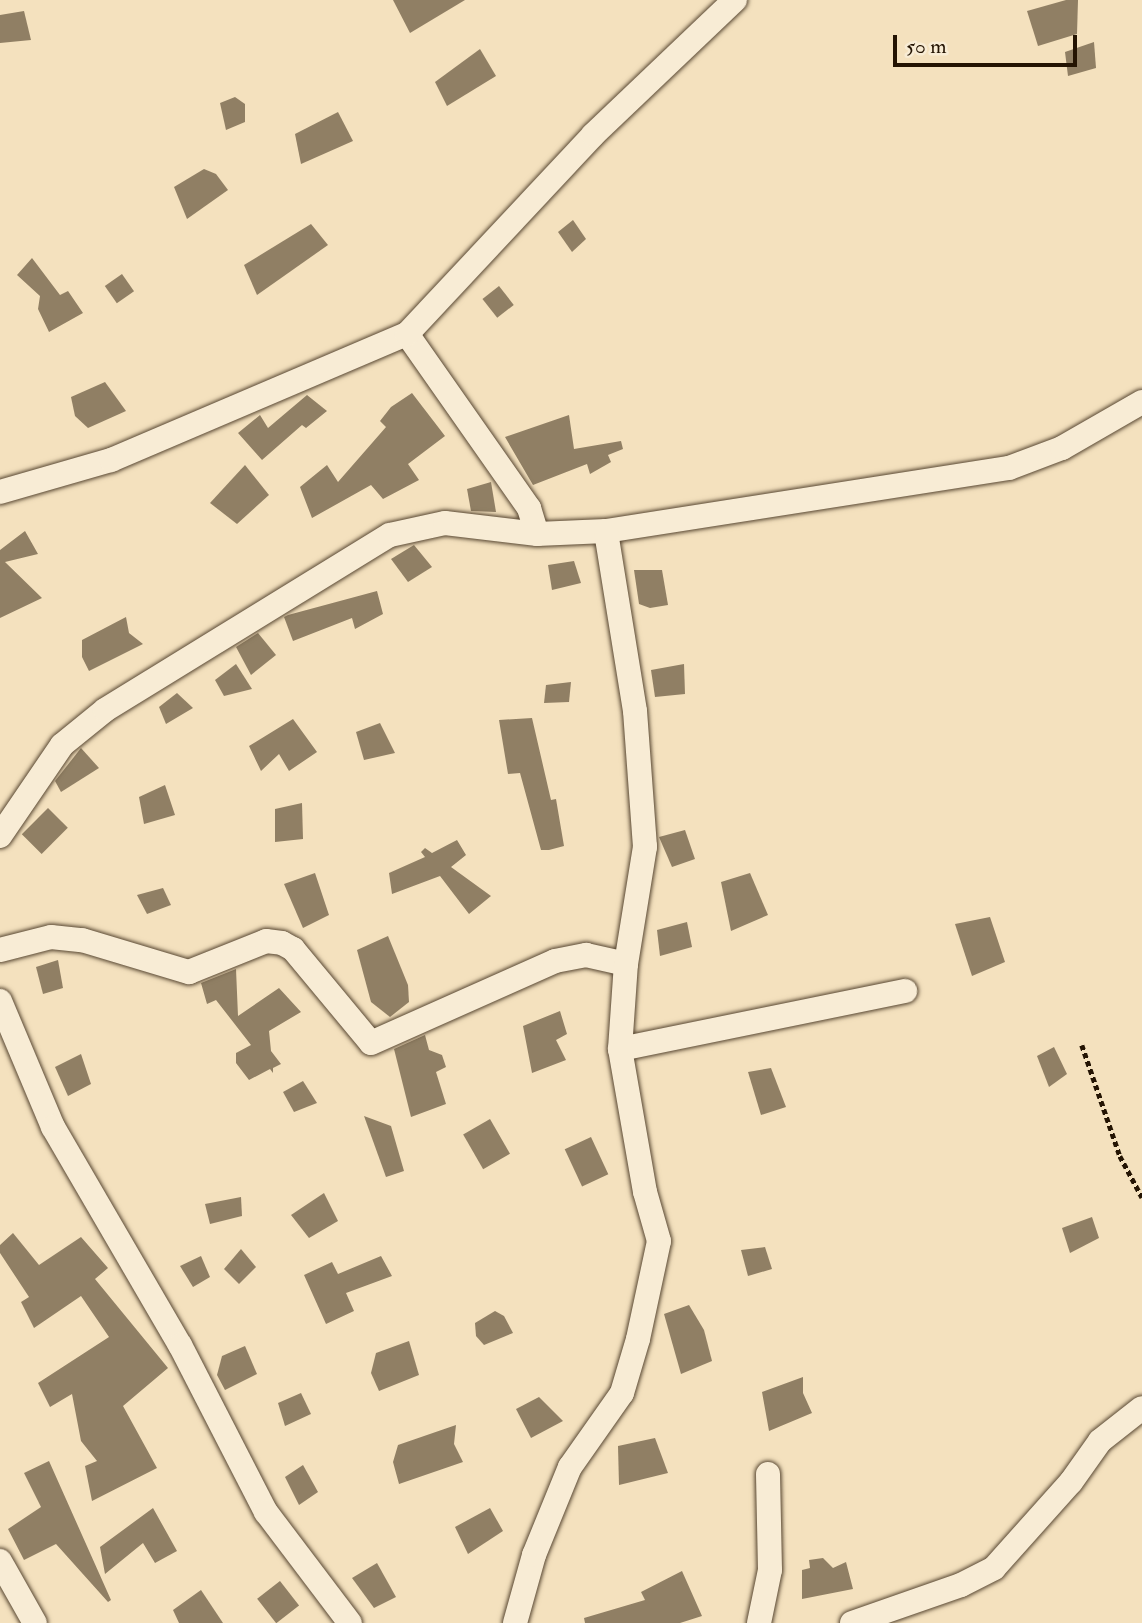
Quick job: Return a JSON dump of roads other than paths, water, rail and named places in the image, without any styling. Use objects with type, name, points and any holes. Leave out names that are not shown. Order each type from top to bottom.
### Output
[{"type":"street","points":[[0,492],[111,460],[407,334],[593,135],[735,0]]},
{"type":"street","points":[[407,334],[529,508],[537,534]]},
{"type":"street","points":[[0,836],[62,746],[105,710],[390,535],[421,525],[445,523],[537,534],[606,531],[1009,468],[1062,448],[1142,402]]},
{"type":"street","points":[[515,1623],[534,1555],[570,1467],[622,1393],[638,1339],[659,1241],[645,1192],[620,1049],[626,964],[645,847],[635,711],[606,531]]},
{"type":"street","points":[[0,950],[25,941],[61,938],[189,972],[266,941],[282,943],[293,949],[371,1043],[555,961],[586,955],[626,964]]},
{"type":"street","points":[[620,1049],[905,990]]},
{"type":"street","points":[[0,1001],[53,1127],[180,1345],[266,1512],[350,1623]]},
{"type":"street","points":[[852,1623],[961,1585],[994,1568],[1071,1482],[1100,1441],[1142,1408]]},
{"type":"street","points":[[759,1623],[769,1570],[768,1474]]},
{"type":"street","points":[[0,1560],[35,1623]]}]
